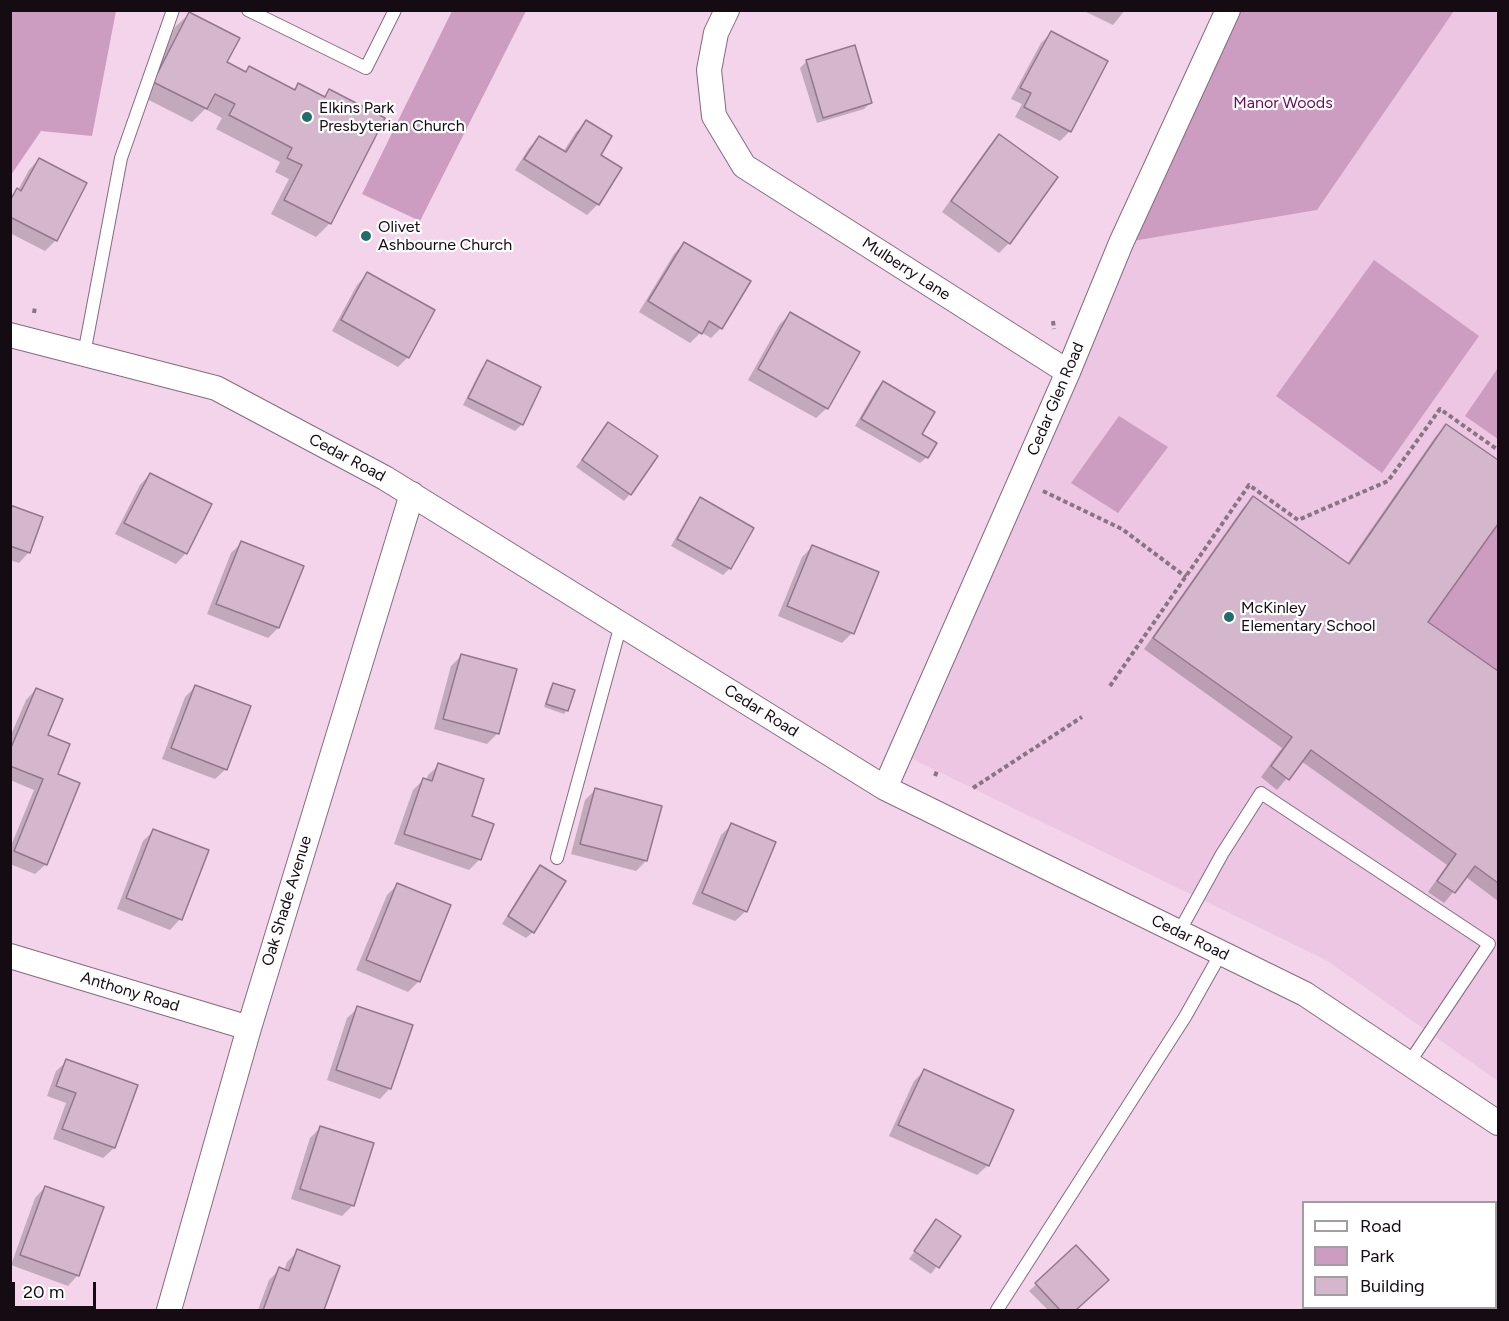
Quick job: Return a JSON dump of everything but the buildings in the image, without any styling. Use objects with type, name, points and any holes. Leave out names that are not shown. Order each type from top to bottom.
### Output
[{"type":"street","name":"Mulberry Lane","points":[[727,10],[717,33],[709,70],[710,81],[714,116],[744,166],[1068,372]]},
{"type":"street","name":"Cedar Glen Road","points":[[885,788],[1068,372],[1121,243],[1228,10]]},
{"type":"street","name":"Cedar Road","points":[[10,334],[216,388],[375,472],[885,788],[1305,994],[1498,1123]]},
{"type":"street","name":"Oak Shade Avenue","points":[[169,1311],[249,1028],[412,494]]},
{"type":"street","name":"Anthony Road","points":[[10,956],[249,1028]]},
{"type":"lane","points":[[84,354],[121,159],[173,10]]},
{"type":"lane","points":[[248,10],[366,68],[395,10]]},
{"type":"lane","points":[[557,858],[621,624]]},
{"type":"lane","points":[[1179,932],[1221,854],[1261,793],[1494,947],[1409,1063]]},
{"type":"lane","points":[[997,1311],[1185,1017],[1221,953]]},
{"type":"path","points":[[34,313],[35,307]]},
{"type":"path","points":[[1053,321],[1054,329]]},
{"type":"path","points":[[1110,686],[1250,485],[1298,520],[1388,481],[1440,409],[1498,450]]},
{"type":"path","points":[[1042,491],[1122,529],[1186,577]]},
{"type":"path","points":[[973,788],[1082,717]]},
{"type":"shaded area","name":"McKinley Elementary School","points":[[1454,11],[1498,11],[1498,1081],[1326,960],[900,753],[1121,243],[1317,210]]},
{"type":"green space","points":[[11,10],[116,11],[92,136],[41,131],[11,175]]},
{"type":"green space","points":[[452,11],[526,11],[420,221],[362,194]]},
{"type":"green space","name":"Manor Woods","points":[[1228,11],[1454,11],[1317,210],[1121,243]]},
{"type":"green space","points":[[1374,260],[1479,336],[1382,473],[1276,396]]},
{"type":"green space","points":[[1498,368],[1498,439],[1465,416]]},
{"type":"green space","points":[[1119,416],[1168,447],[1118,513],[1071,483]]},
{"type":"green space","points":[[1498,524],[1498,671],[1428,622]]},
{"type":"place","name":"Elkins Park Presbyterian Church","points":[[307,117]]},
{"type":"place","name":"Olivet Ashbourne Church","points":[[366,236]]},
{"type":"place","name":"McKinley Elementary School","points":[[1229,617]]}]
